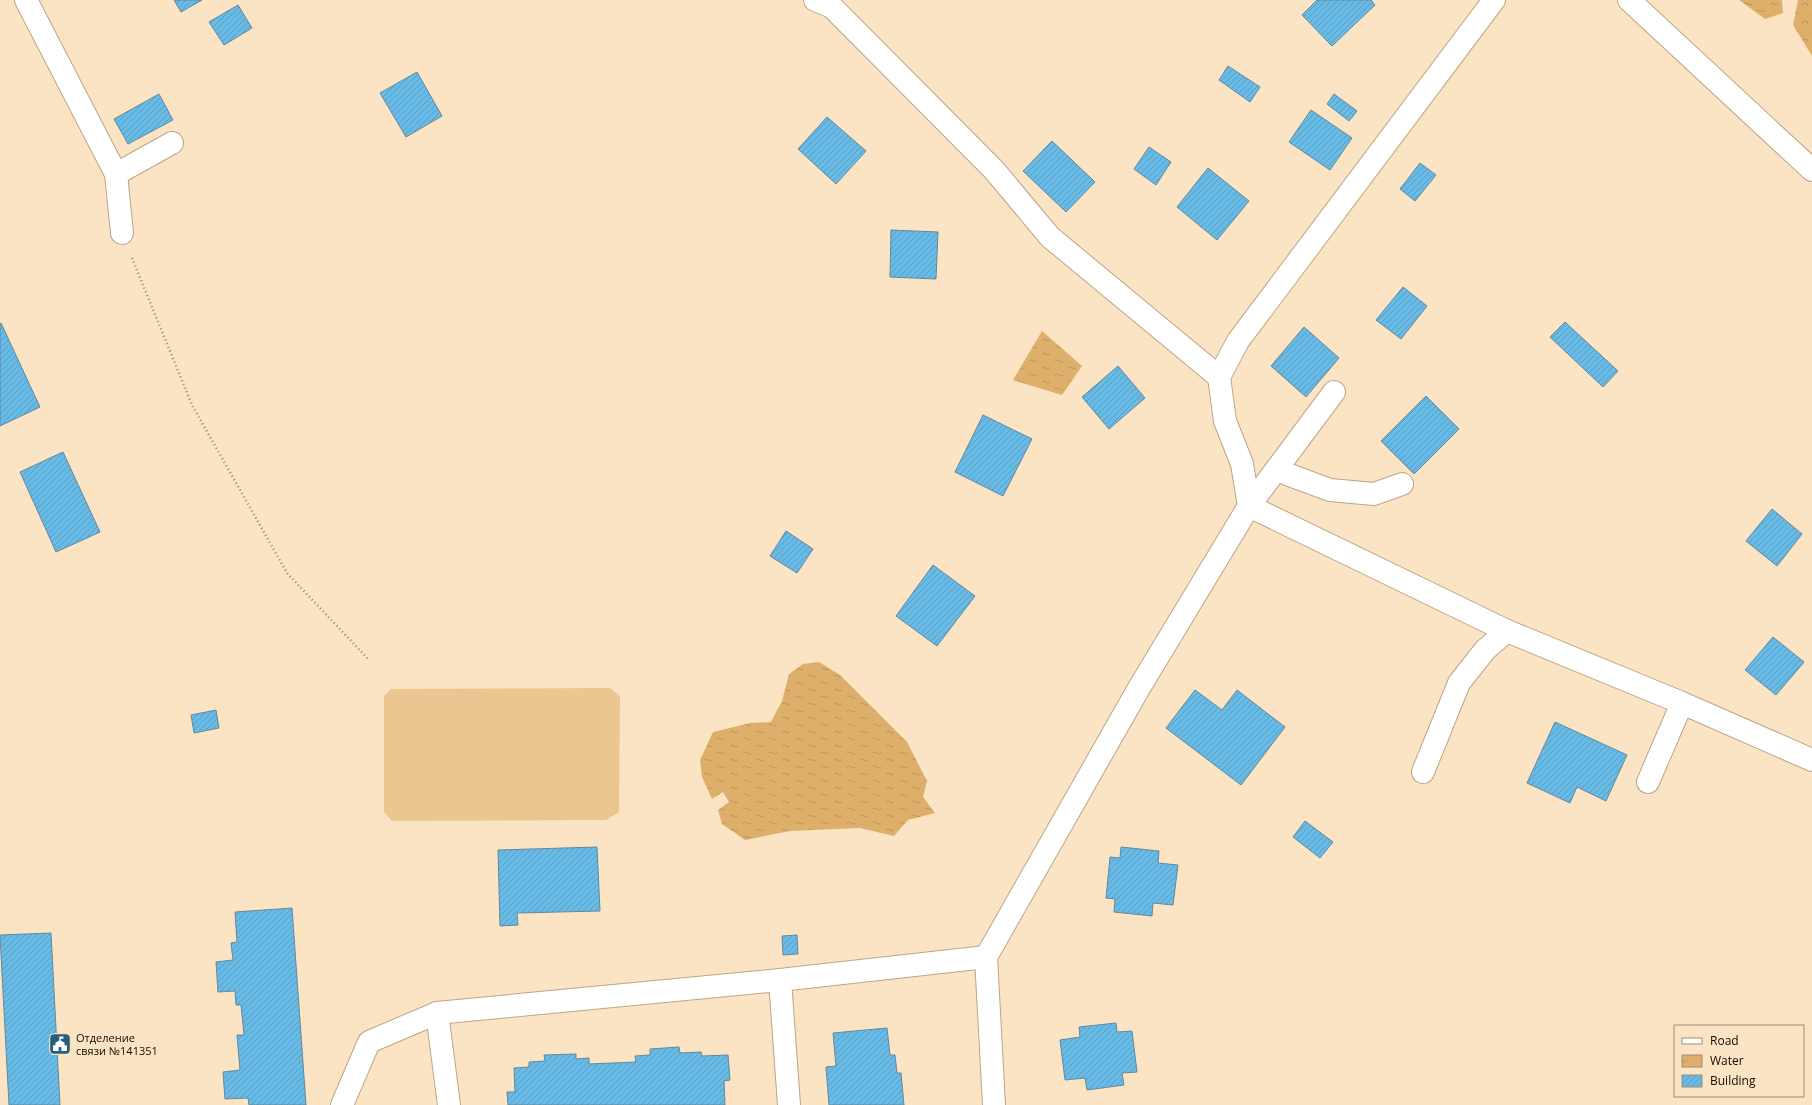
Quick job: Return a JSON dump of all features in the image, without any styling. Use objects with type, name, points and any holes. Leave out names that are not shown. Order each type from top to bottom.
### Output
[{"type":"lane","points":[[26,0],[116,174],[122,233]]},
{"type":"lane","points":[[815,0],[832,7],[994,170],[1050,237],[1219,377]]},
{"type":"lane","points":[[1249,506],[1242,464],[1225,421],[1219,377],[1238,341],[1494,0]]},
{"type":"lane","points":[[1629,0],[1812,170]]},
{"type":"lane","points":[[116,174],[172,143]]},
{"type":"lane","points":[[994,1105],[986,957],[1139,688],[1249,506],[1334,392]]},
{"type":"lane","points":[[1276,470],[1330,490],[1374,494],[1402,484]]},
{"type":"lane","points":[[1249,506],[1507,631],[1682,703],[1812,760]]},
{"type":"lane","points":[[1423,772],[1459,683],[1484,650],[1507,631]]},
{"type":"lane","points":[[1648,782],[1682,703]]},
{"type":"lane","points":[[342,1105],[369,1042],[437,1013],[780,980],[986,957]]},
{"type":"lane","points":[[780,980],[789,1105]]},
{"type":"lane","points":[[437,1013],[449,1105]]},
{"type":"path","points":[[122,233],[192,405],[287,573],[369,660]]},
{"type":"green space","points":[[1798,0],[1812,0],[1812,56],[1793,25]]},
{"type":"shaded area","points":[[610,688],[620,696],[619,812],[606,820],[392,821],[384,812],[384,696],[391,689]]},
{"type":"water","points":[[1739,0],[1782,0],[1783,13],[1765,19]]},
{"type":"water","points":[[1042,331],[1082,366],[1062,395],[1013,380]]},
{"type":"water","points":[[819,662],[840,675],[907,742],[927,781],[923,797],[935,813],[908,820],[894,836],[860,828],[790,831],[745,840],[722,824],[718,810],[729,802],[723,792],[712,799],[702,777],[700,760],[713,732],[750,723],[771,722],[782,701],[789,674],[803,664]]},
{"type":"building","points":[[174,0],[202,0],[181,12]]},
{"type":"building","points":[[1317,0],[1371,0],[1375,5],[1332,46],[1302,15]]},
{"type":"building","points":[[238,5],[252,28],[224,45],[209,22]]},
{"type":"building","points":[[1228,66],[1260,87],[1250,102],[1219,80]]},
{"type":"building","points":[[417,72],[442,116],[406,137],[380,93]]},
{"type":"building","points":[[159,94],[173,120],[128,144],[114,119]]},
{"type":"building","points":[[1334,94],[1357,111],[1349,121],[1327,104]]},
{"type":"building","points":[[1311,110],[1352,138],[1330,170],[1289,142]]},
{"type":"building","points":[[827,117],[866,151],[836,184],[798,149]]},
{"type":"building","points":[[1052,141],[1095,182],[1066,212],[1023,171]]},
{"type":"building","points":[[1149,147],[1171,162],[1156,185],[1134,169]]},
{"type":"building","points":[[1420,163],[1436,175],[1415,201],[1400,189]]},
{"type":"building","points":[[1208,168],[1249,201],[1217,240],[1177,207]]},
{"type":"building","points":[[891,230],[938,232],[936,279],[890,277]]},
{"type":"building","points":[[1403,287],[1427,306],[1401,339],[1376,320]]},
{"type":"building","points":[[1565,322],[1618,371],[1603,387],[1550,337]]},
{"type":"building","points":[[1,323],[40,407],[0,426],[0,324]]},
{"type":"building","points":[[1304,327],[1339,358],[1306,397],[1271,366]]},
{"type":"building","points":[[1118,366],[1145,398],[1109,429],[1082,397]]},
{"type":"building","points":[[1426,396],[1459,429],[1414,474],[1381,441]]},
{"type":"building","points":[[983,415],[1032,439],[1003,496],[955,472]]},
{"type":"building","points":[[63,452],[100,532],[56,552],[20,472]]},
{"type":"building","points":[[1772,509],[1802,534],[1777,566],[1746,541]]},
{"type":"building","points":[[786,531],[813,549],[797,573],[770,556]]},
{"type":"building","points":[[933,565],[975,596],[937,646],[896,616]]},
{"type":"building","points":[[1773,637],[1804,662],[1776,695],[1745,670]]},
{"type":"building","points":[[1195,690],[1222,710],[1237,690],[1285,727],[1241,785],[1166,728]]},
{"type":"building","points":[[216,710],[219,728],[194,733],[191,715]]},
{"type":"building","points":[[1555,722],[1627,755],[1606,801],[1577,787],[1570,803],[1527,783]]},
{"type":"building","points":[[1305,821],[1333,842],[1320,858],[1293,837]]},
{"type":"building","points":[[597,847],[600,911],[517,913],[518,925],[500,926],[498,850]]},
{"type":"building","points":[[1121,847],[1159,851],[1158,863],[1178,865],[1173,905],[1153,903],[1152,916],[1114,912],[1115,899],[1106,898],[1110,857],[1120,858]]},
{"type":"building","points":[[292,908],[306,1105],[249,1105],[248,1098],[225,1099],[223,1072],[240,1070],[237,1035],[244,1035],[241,1005],[236,1005],[235,991],[218,992],[216,962],[233,960],[231,943],[237,942],[235,912]]},
{"type":"building","points":[[51,933],[60,1105],[9,1105],[0,935]]},
{"type":"building","points":[[797,935],[798,954],[783,955],[782,936]]},
{"type":"building","points":[[1116,1023],[1117,1032],[1132,1031],[1137,1072],[1122,1073],[1124,1085],[1087,1090],[1085,1078],[1065,1080],[1060,1040],[1080,1037],[1079,1027]]},
{"type":"building","points":[[887,1028],[890,1055],[895,1055],[897,1073],[901,1073],[904,1105],[829,1105],[826,1067],[836,1066],[833,1033]]},
{"type":"building","points":[[679,1047],[680,1053],[701,1052],[702,1056],[728,1055],[730,1080],[724,1081],[725,1105],[508,1105],[507,1092],[515,1092],[514,1068],[529,1067],[529,1062],[545,1061],[544,1055],[576,1054],[576,1059],[589,1058],[589,1064],[636,1062],[635,1056],[650,1055],[650,1049]]},
{"type":"place","name":"Отделение связи №141351","points":[[60,1044]]}]
